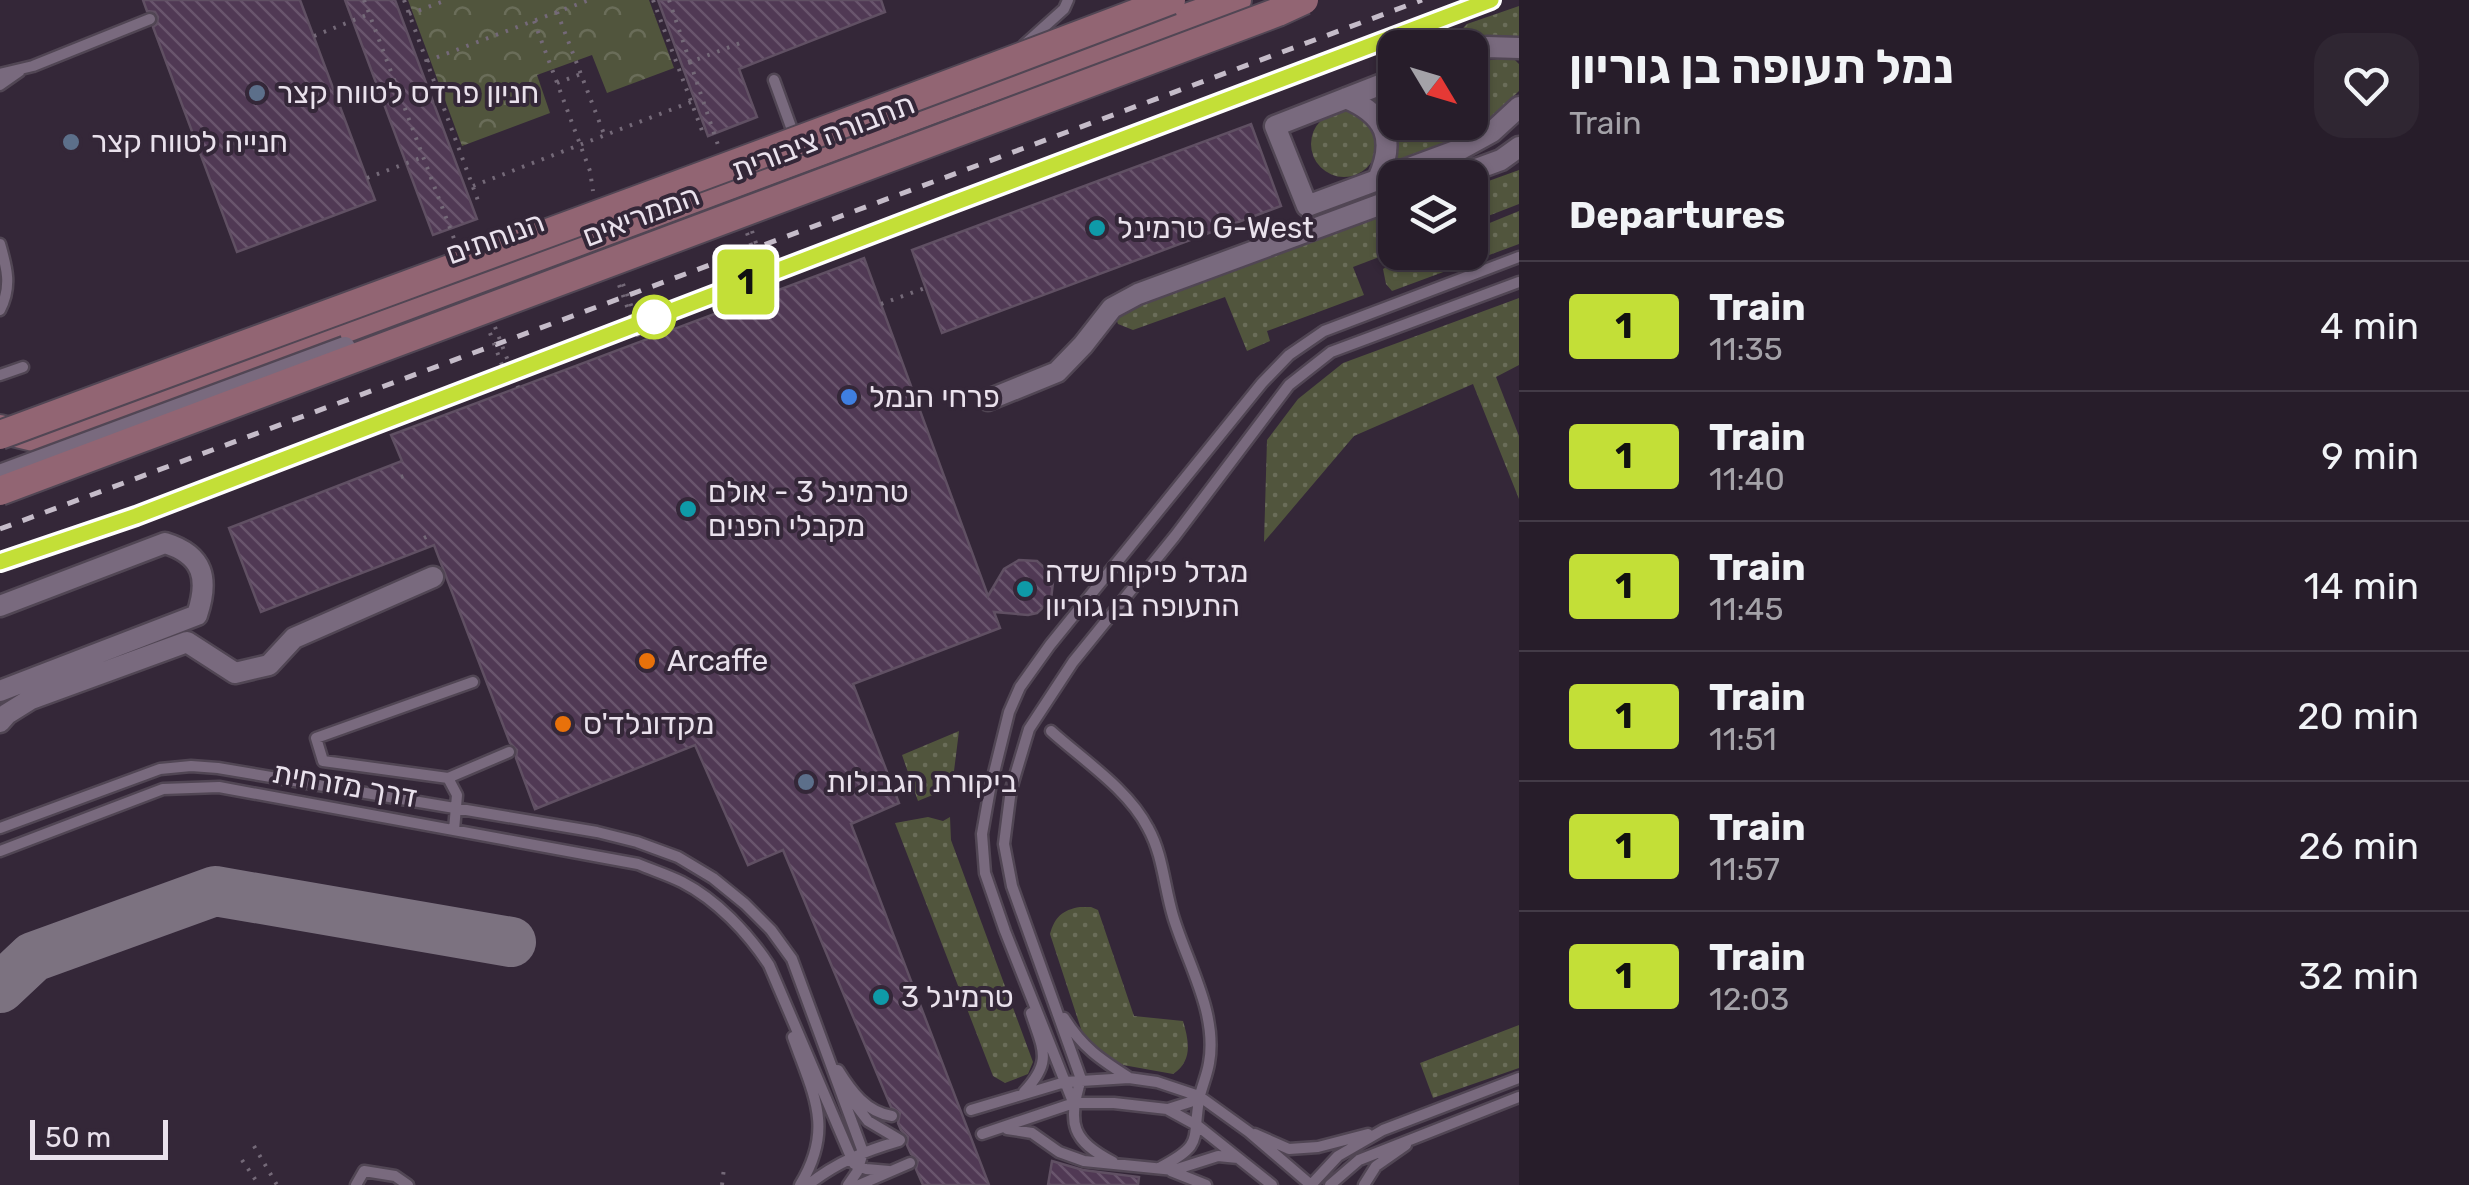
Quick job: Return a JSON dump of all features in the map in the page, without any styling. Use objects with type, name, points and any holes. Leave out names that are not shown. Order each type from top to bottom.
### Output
[{"type":"street","name":"הממריאים","points":[[0,432],[911,100],[1171,0]]},
{"type":"street","name":"הנוחתים","points":[[46,440],[1236,0]]},
{"type":"street","name":"תחבורה ציבורית","points":[[0,473],[1272,0]]},
{"type":"street","points":[[0,502],[1207,45],[1286,0]]},
{"type":"street","name":"הממריאים","points":[[0,491],[489,322],[745,212],[1304,0]]},
{"type":"street","points":[[1488,47],[1519,48]]},
{"type":"street","points":[[1378,86],[1275,126],[1307,206],[1378,178]]},
{"type":"street","points":[[1346,98],[1366,106],[1381,124],[1386,134],[1386,160]]},
{"type":"street","points":[[1427,160],[1492,132],[1519,107]]},
{"type":"street","points":[[1488,165],[1519,148]]},
{"type":"street","points":[[988,400],[1057,372],[1112,308],[1138,294],[1378,205]]},
{"type":"street","points":[[0,432],[46,440]]},
{"type":"street","points":[[0,606],[166,543],[193,557],[203,579],[204,594],[197,615],[0,691]]},
{"type":"street","points":[[0,722],[31,699],[187,642],[236,673],[270,665],[294,638],[433,577]]},
{"type":"lane","points":[[968,96],[1064,9],[1068,0]]},
{"type":"lane","points":[[0,74],[21,70],[150,19]]},
{"type":"lane","points":[[0,85],[21,70]]},
{"type":"lane","points":[[774,80],[803,158]]},
{"type":"lane","points":[[0,244],[8,282],[0,310]]},
{"type":"lane","points":[[1114,1162],[1089,1149],[1079,1137],[1074,1103],[985,872],[982,834],[990,789],[1009,712],[1020,687],[1250,398],[1290,354],[1324,331],[1519,256]]},
{"type":"lane","points":[[1074,1103],[1082,1080],[1012,886],[1004,844],[1011,789],[1029,729],[1042,705],[1289,385],[1331,352],[1519,282]]},
{"type":"lane","points":[[0,374],[22,367]]},
{"type":"lane","points":[[0,473],[46,440]]},
{"type":"lane","points":[[473,682],[316,738],[323,761],[448,778],[508,752]]},
{"type":"lane","points":[[1051,731],[1128,798],[1148,828],[1161,858],[1172,915],[1210,1027],[1210,1063],[1200,1096],[1196,1136],[1180,1157],[1161,1167]]},
{"type":"lane","points":[[0,828],[160,769],[191,766],[597,832],[678,857],[745,904],[771,930],[792,960],[863,1152],[848,1185]]},
{"type":"lane","points":[[448,778],[457,795],[454,830]]},
{"type":"lane","name":"דרך מזרחית","points":[[0,851],[163,789],[219,787],[638,864],[685,884],[724,913],[755,944],[769,965]]},
{"type":"lane","points":[[1005,931],[1010,958],[1044,1058],[1042,1070],[1022,1094]]},
{"type":"lane","points":[[769,965],[850,1158],[859,1168],[889,1171]]},
{"type":"lane","points":[[769,965],[818,1110],[816,1151],[800,1185]]},
{"type":"lane","points":[[1049,992],[1078,1040],[1129,1078]]},
{"type":"lane","points":[[827,1051],[864,1105],[892,1116]]},
{"type":"lane","points":[[808,1185],[831,1167],[900,1140],[868,1121],[848,1098],[827,1051]]},
{"type":"lane","points":[[972,1110],[1065,1082],[1129,1078],[1158,1082],[1200,1096],[1250,1132],[1310,1185],[1338,1156],[1384,1130]]},
{"type":"lane","points":[[1250,1132],[1288,1149],[1318,1147],[1384,1130],[1519,1078]]},
{"type":"lane","points":[[1166,1110],[1200,1096]]},
{"type":"lane","points":[[1330,1185],[1359,1160],[1519,1097]]},
{"type":"lane","points":[[982,1134],[1074,1103],[1114,1103],[1166,1110],[1198,1126],[1270,1184]]},
{"type":"lane","points":[[1001,1129],[1032,1132],[1060,1152],[1084,1161],[1182,1169],[1218,1156],[1239,1158]]},
{"type":"lane","points":[[1364,1185],[1376,1166],[1420,1135]]},
{"type":"lane","points":[[858,1185],[910,1164]]},
{"type":"lane","points":[[1161,1167],[1206,1185]]},
{"type":"lane","points":[[356,1185],[364,1170],[395,1176],[408,1185]]},
{"type":"path","points":[[364,0],[457,246]]},
{"type":"path","points":[[404,0],[480,206]]},
{"type":"path","points":[[409,14],[447,0]]},
{"type":"path","points":[[427,61],[589,0]]},
{"type":"path","points":[[653,0],[704,136]]},
{"type":"path","points":[[669,0],[690,62],[743,42]]},
{"type":"path","points":[[557,12],[605,136]]},
{"type":"path","points":[[314,36],[369,14]]},
{"type":"path","points":[[534,21],[590,170]]},
{"type":"path","points":[[557,83],[581,74]]},
{"type":"path","points":[[473,186],[691,102]]},
{"type":"path","points":[[367,178],[423,157]]},
{"type":"path","points":[[745,212],[772,292]]},
{"type":"path","points":[[620,286],[640,341]]},
{"type":"path","points":[[880,304],[925,288]]},
{"type":"path","points":[[489,322],[518,386]]},
{"type":"path","points":[[489,322],[511,389]]},
{"type":"path","points":[[254,1146],[277,1185]]},
{"type":"path","points":[[242,1160],[259,1185]]},
{"type":"path","points":[[722,1185],[724,1168]]},
{"type":"green space","points":[[408,0],[649,0],[674,68],[607,93],[592,55],[537,75],[550,113],[462,146]]},
{"type":"green space","points":[[1519,6],[1519,37],[1488,38],[1488,30],[1461,30],[1467,24]]},
{"type":"green space","points":[[1512,57],[1519,64],[1519,91],[1488,121],[1488,60]]},
{"type":"green space","points":[[1344,111],[1368,120],[1377,144],[1368,168],[1344,177],[1320,168],[1311,144],[1320,120]]},
{"type":"green space","points":[[1397,140],[1451,140],[1408,160],[1395,160]]},
{"type":"green space","points":[[1519,170],[1519,204],[1488,216],[1488,181]]},
{"type":"green space","points":[[1519,211],[1519,244],[1488,255],[1488,224]]},
{"type":"green space","points":[[1378,214],[1378,257],[1353,267],[1364,295],[1267,331],[1270,341],[1247,351],[1225,297],[1133,330],[1118,324],[1115,316],[1124,309]]},
{"type":"green space","points":[[1383,270],[1449,270],[1392,291]]},
{"type":"green space","points":[[1519,298],[1519,365],[1496,377],[1519,436],[1519,499],[1473,384],[1354,436],[1264,542],[1267,440],[1298,399],[1343,363]]},
{"type":"green space","points":[[959,731],[952,787],[918,801],[902,755]]},
{"type":"green space","points":[[928,817],[943,821],[950,817],[951,840],[1033,1062],[1028,1074],[1005,1083],[993,1076],[895,823]]},
{"type":"green space","points":[[1080,907],[1098,910],[1134,1016],[1183,1021],[1187,1057],[1173,1074],[1123,1065],[1105,1057],[1083,1035],[1050,934],[1060,915]]},
{"type":"green space","points":[[1519,1025],[1519,1068],[1433,1098],[1420,1063]]},
{"type":"building","name":"חניון פרדס לטווח קצר","points":[[143,0],[300,0],[375,200],[237,252],[153,27],[158,17],[147,11]]},
{"type":"building","points":[[345,0],[395,0],[477,219],[433,235]]},
{"type":"building","points":[[658,0],[881,0],[885,12],[739,69],[757,117],[708,136]]},
{"type":"building","name":"טרמינל G-West","points":[[1251,124],[1281,206],[942,333],[912,250]]},
{"type":"building","name":"טרמינל 3 - אולם מקבלי הפנים","points":[[864,258],[988,596],[1004,569],[1019,560],[1037,561],[1050,573],[1053,582],[1051,600],[1037,613],[994,612],[1000,628],[853,684],[899,803],[851,824],[989,1185],[923,1185],[916,1169],[918,1160],[911,1154],[908,1137],[898,1123],[900,1113],[891,1107],[783,850],[748,865],[695,745],[535,809],[516,758],[517,750],[510,743],[434,545],[261,612],[229,528],[402,461],[391,435]]},
{"type":"building","points":[[1052,1161],[1083,1170],[1139,1177],[1138,1185],[1048,1185]]},
{"type":"taxiway","points":[[0,988],[33,957],[215,891],[511,942]]},
{"type":"railway","points":[[0,529],[1422,0]]},
{"type":"railway","points":[[0,562],[136,515],[1491,0]]},
{"type":"train","name":"1","points":[[0,562],[136,516],[1491,0]]},
{"type":"place","name":"חניון פרדס לטווח קצר","points":[[257,93]]},
{"type":"place","name":"חנייה לטווח קצר","points":[[71,142]]},
{"type":"place","name":"טרמינל G-West","points":[[1097,228]]},
{"type":"place","name":"פרחי הנמל","points":[[849,397]]},
{"type":"place","name":"טרמינל 3 - אולם מקבלי הפנים","points":[[688,509]]},
{"type":"place","name":"מגדל פיקוח שדה התעופה בן גוריון","points":[[1025,589]]},
{"type":"place","name":"Arcaffe","points":[[647,661]]},
{"type":"place","name":"מקדונלד'ס","points":[[563,724]]},
{"type":"place","name":"ביקורת הגבולות","points":[[806,782]]},
{"type":"place","name":"טרמינל 3","points":[[881,997]]}]
